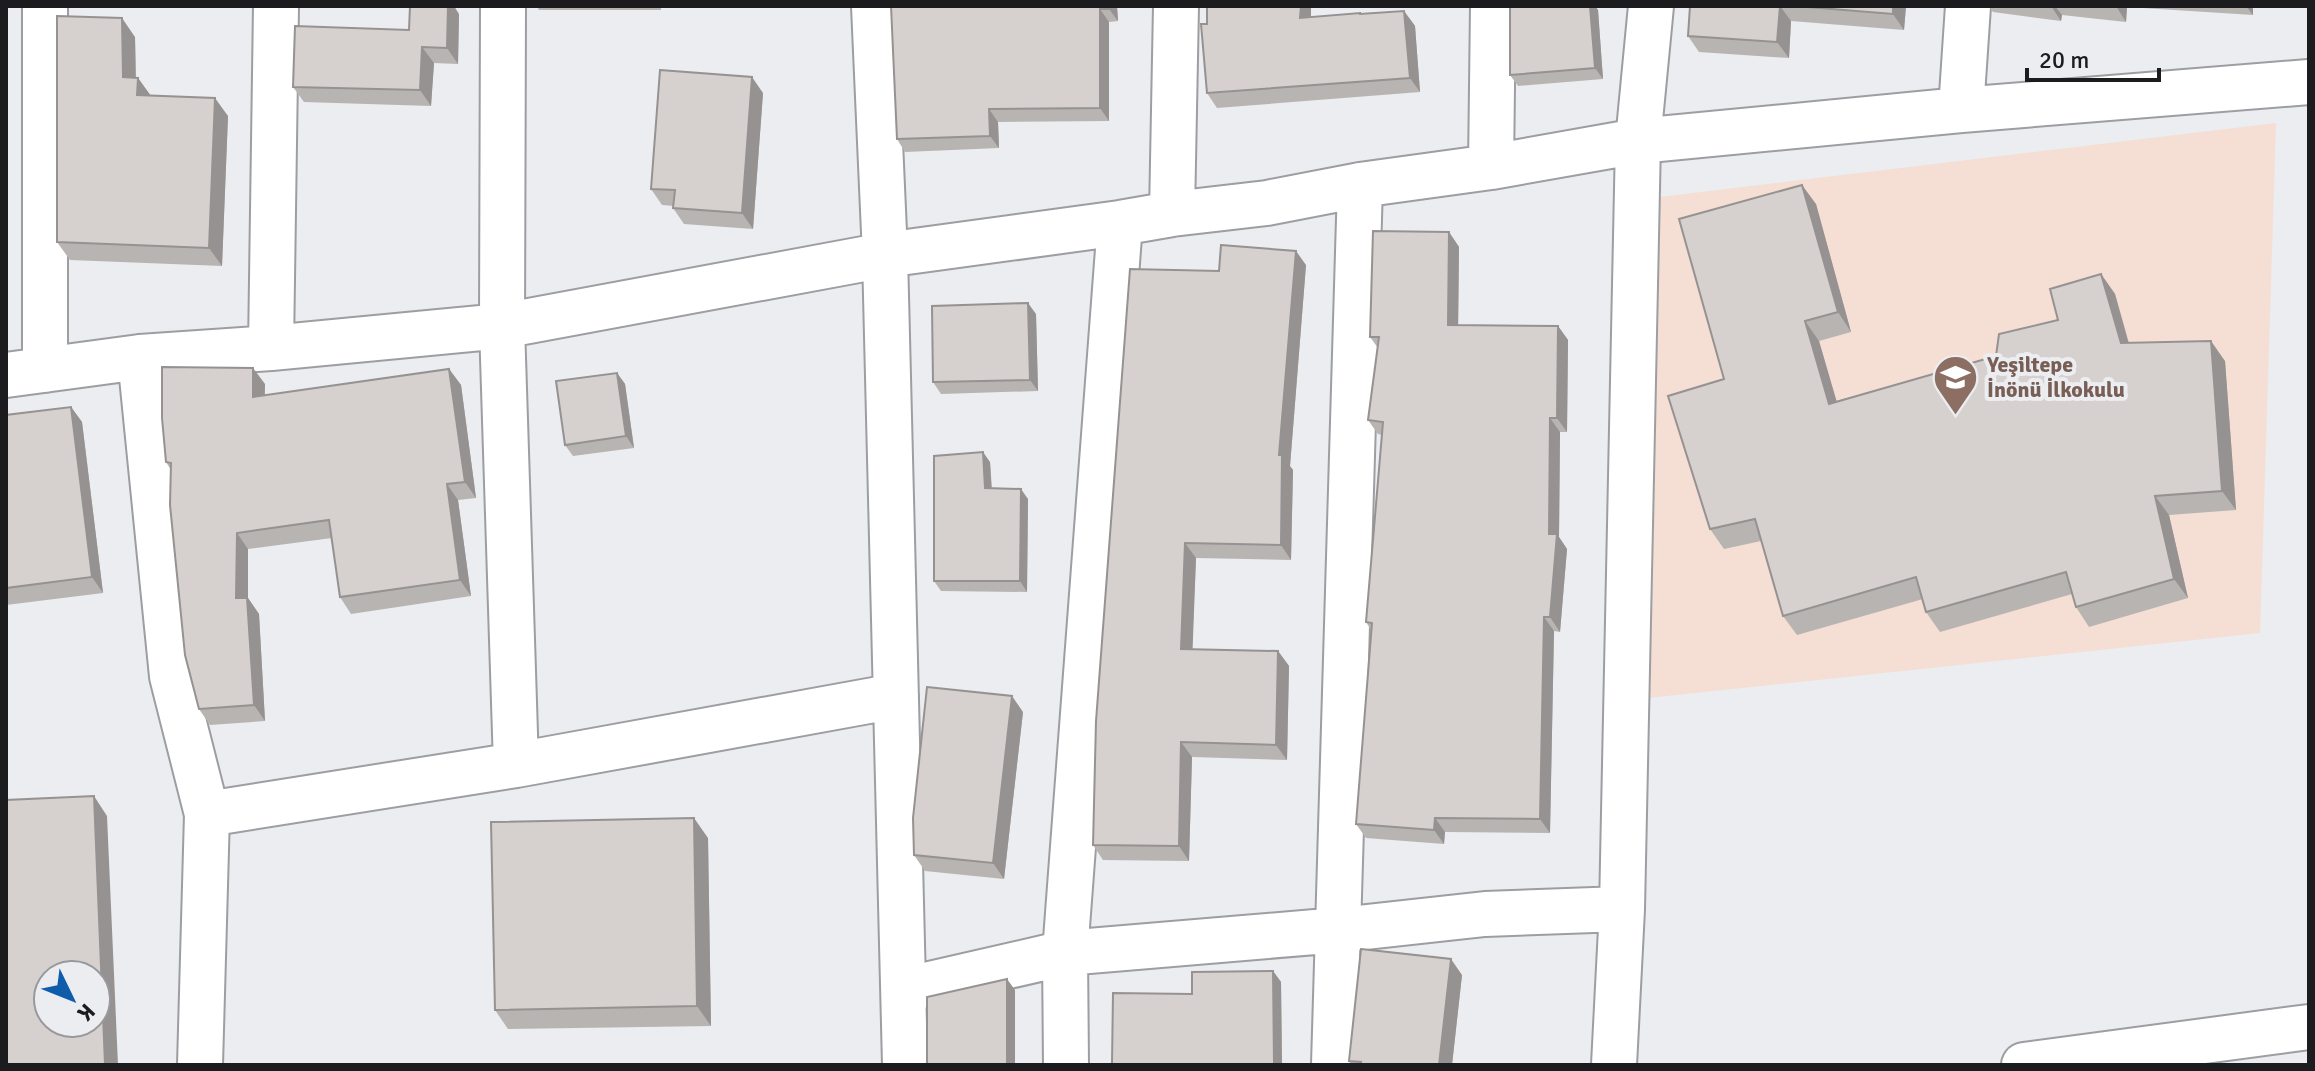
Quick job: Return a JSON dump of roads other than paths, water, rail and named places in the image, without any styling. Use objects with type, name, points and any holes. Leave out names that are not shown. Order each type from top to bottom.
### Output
[{"type":"street","points":[[45,6],[25,373],[140,357],[502,326],[885,255],[1267,203],[1360,185],[1491,167],[1638,141],[1961,110],[2309,82]]},
{"type":"street","points":[[271,348],[276,6]]},
{"type":"street","points":[[503,6],[502,326],[516,765]]},
{"type":"street","points":[[874,6],[885,255],[905,1065]]},
{"type":"street","points":[[1172,214],[1176,6]]},
{"type":"street","points":[[1491,167],[1493,6]]},
{"type":"street","points":[[1614,1065],[1622,909],[1638,141],[1651,6]]},
{"type":"street","points":[[1961,110],[1968,6]]},
{"type":"street","points":[[1334,1065],[1360,185]]},
{"type":"street","points":[[1066,1065],[1065,953],[1120,223]]},
{"type":"street","points":[[140,357],[172,676],[207,814],[200,1065]]},
{"type":"street","points":[[207,814],[516,765],[896,696]]},
{"type":"street","points":[[904,990],[1065,953],[1339,930],[1485,914],[1622,909]]},
{"type":"street","points":[[2024,1065],[2309,1027]]},
{"type":"place","name":"Yeşiltepe İnönü İlkokulu","points":[[1956,416]]}]
